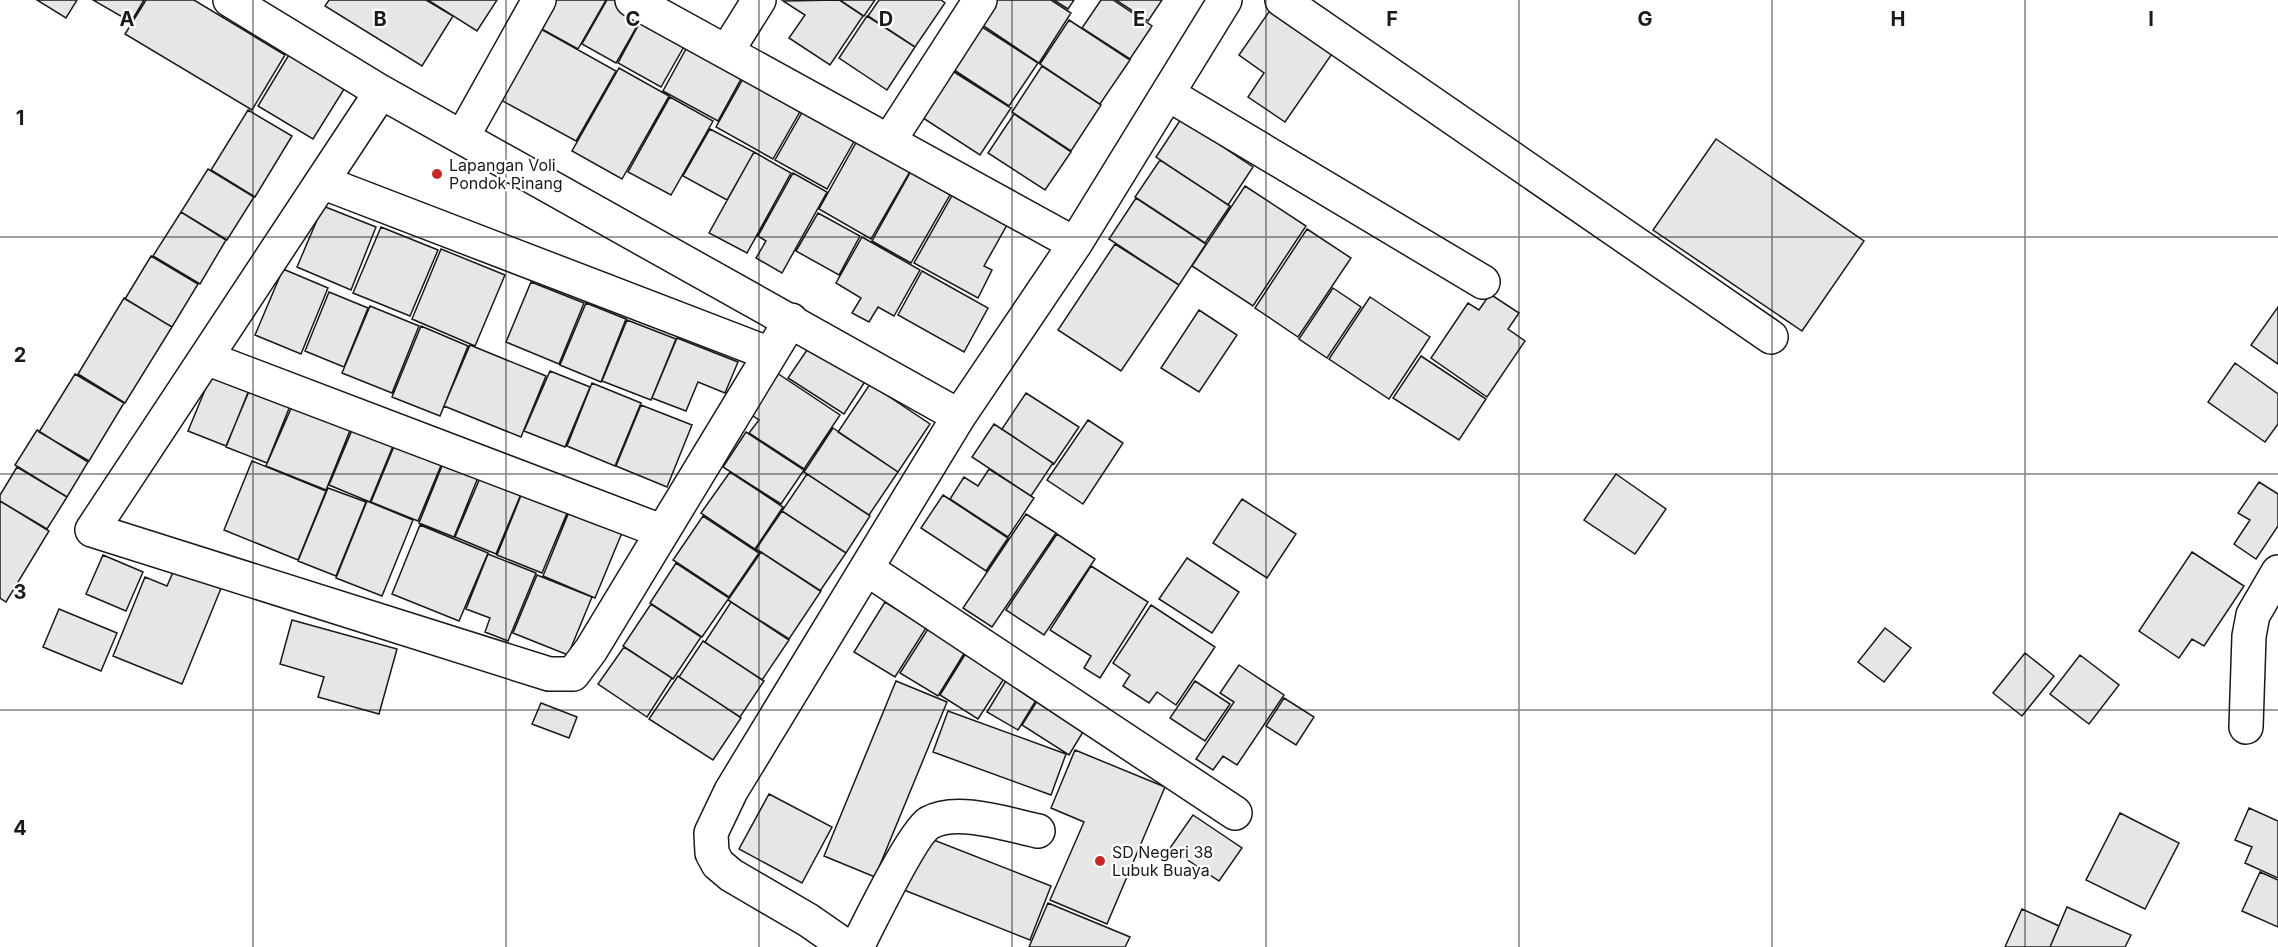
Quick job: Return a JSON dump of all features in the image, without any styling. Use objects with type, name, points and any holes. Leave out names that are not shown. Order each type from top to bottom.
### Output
[{"type":"street","points":[[230,0],[381,92],[791,320],[958,416]]},
{"type":"street","points":[[463,136],[538,0]]},
{"type":"street","points":[[632,0],[1075,244]]},
{"type":"street","points":[[728,51],[759,0]]},
{"type":"street","points":[[889,141],[980,0]]},
{"type":"street","points":[[847,947],[808,920],[731,875],[718,864],[712,853],[711,833],[731,791],[867,570],[958,416],[1075,244],[1225,0]]},
{"type":"street","points":[[1282,0],[1771,337]]},
{"type":"street","points":[[381,92],[92,530],[549,674],[573,674],[591,650],[661,531],[791,320]]},
{"type":"street","points":[[1168,94],[1483,282]]},
{"type":"street","points":[[322,182],[770,354]]},
{"type":"street","points":[[206,358],[661,531]]},
{"type":"street","points":[[867,570],[1235,813]]},
{"type":"street","points":[[2246,727],[2249,636],[2253,615],[2278,572]]},
{"type":"street","points":[[857,947],[913,843],[928,824],[946,818],[970,817],[1038,831]]},
{"type":"building","points":[[37,0],[77,0],[66,18]]},
{"type":"building","points":[[93,0],[144,0],[131,22]]},
{"type":"building","points":[[146,0],[194,0],[285,55],[252,110],[125,34]]},
{"type":"building","points":[[329,0],[426,0],[453,16],[422,66],[325,6]]},
{"type":"building","points":[[428,0],[497,0],[477,31]]},
{"type":"building","points":[[555,0],[606,0],[578,49],[540,28]]},
{"type":"building","points":[[607,0],[623,0],[645,12],[616,63],[582,44]]},
{"type":"building","points":[[839,0],[863,16],[830,65],[789,38],[805,15],[783,1]]},
{"type":"building","points":[[840,0],[875,0],[864,16]]},
{"type":"building","points":[[879,0],[941,0],[945,3],[915,47],[868,16]]},
{"type":"building","points":[[997,0],[1051,0],[1071,13],[1039,63],[981,24]]},
{"type":"building","points":[[1054,0],[1074,0],[1068,9]]},
{"type":"building","points":[[1101,0],[1113,0],[1152,26],[1130,59],[1082,28]]},
{"type":"building","points":[[1116,0],[1162,0],[1148,21]]},
{"type":"building","points":[[1273,6],[1336,48],[1285,122],[1248,97],[1264,73],[1239,55]]},
{"type":"building","points":[[646,11],[690,36],[661,87],[618,63]]},
{"type":"building","points":[[867,16],[915,47],[887,90],[839,58]]},
{"type":"building","points":[[1069,20],[1130,60],[1100,104],[1040,64]]},
{"type":"building","points":[[979,25],[1038,63],[1009,106],[951,68]]},
{"type":"building","points":[[539,28],[616,71],[576,141],[499,99]]},
{"type":"building","points":[[692,38],[747,68],[718,121],[663,91]]},
{"type":"building","points":[[290,53],[346,86],[313,139],[258,106]]},
{"type":"building","points":[[1042,66],[1101,105],[1071,151],[1012,112]]},
{"type":"building","points":[[619,68],[669,96],[622,179],[572,151]]},
{"type":"building","points":[[748,70],[806,101],[773,159],[716,127]]},
{"type":"building","points":[[951,70],[1011,108],[980,155],[920,116]]},
{"type":"building","points":[[670,97],[713,121],[671,195],[628,172]]},
{"type":"building","points":[[808,102],[860,131],[827,189],[775,160]]},
{"type":"building","points":[[248,110],[292,136],[255,197],[211,170]]},
{"type":"building","points":[[1014,114],[1071,152],[1045,190],[988,153]]},
{"type":"building","points":[[1181,119],[1253,167],[1228,205],[1156,157]]},
{"type":"building","points":[[710,129],[754,152],[727,200],[683,176]]},
{"type":"building","points":[[862,132],[916,161],[871,239],[819,209]]},
{"type":"building","points":[[1716,139],[1864,241],[1802,331],[1653,230]]},
{"type":"building","points":[[754,152],[791,173],[747,253],[709,233]]},
{"type":"building","points":[[1160,160],[1230,206],[1205,243],[1135,197]]},
{"type":"building","points":[[915,164],[955,186],[911,263],[872,241]]},
{"type":"building","points":[[208,169],[254,197],[227,240],[181,212]]},
{"type":"building","points":[[793,173],[827,192],[782,273],[756,258],[766,241],[758,236]]},
{"type":"building","points":[[958,185],[1012,216],[984,266],[992,270],[978,298],[914,263]]},
{"type":"building","points":[[1245,186],[1306,226],[1253,306],[1192,266]]},
{"type":"building","points":[[1136,198],[1206,244],[1179,285],[1109,239]]},
{"type":"building","points":[[323,206],[376,227],[351,290],[297,267]]},
{"type":"building","points":[[181,212],[226,240],[200,284],[153,256]]},
{"type":"building","points":[[818,213],[860,236],[839,275],[796,251]]},
{"type":"building","points":[[381,227],[438,250],[410,316],[353,293]]},
{"type":"building","points":[[1307,229],[1351,258],[1298,337],[1255,308]]},
{"type":"building","points":[[862,237],[920,270],[894,316],[878,307],[869,322],[852,313],[861,298],[836,283]]},
{"type":"building","points":[[1115,244],[1179,285],[1121,371],[1058,330]]},
{"type":"building","points":[[441,249],[505,275],[475,346],[412,319]]},
{"type":"building","points":[[151,256],[198,284],[172,327],[125,299]]},
{"type":"building","points":[[283,269],[328,288],[301,354],[255,335]]},
{"type":"building","points":[[922,271],[988,308],[964,352],[898,315]]},
{"type":"building","points":[[531,282],[584,303],[559,364],[506,342]]},
{"type":"building","points":[[1333,288],[1361,307],[1327,358],[1299,339]]},
{"type":"building","points":[[329,292],[368,308],[344,367],[305,351]]},
{"type":"building","points":[[1490,294],[1519,313],[1508,329],[1525,341],[1487,397],[1431,358],[1468,303],[1479,310]]},
{"type":"building","points":[[1370,297],[1430,337],[1389,399],[1329,359]]},
{"type":"building","points":[[124,298],[172,327],[125,403],[78,374]]},
{"type":"building","points":[[586,303],[626,319],[601,382],[560,365]]},
{"type":"building","points":[[370,306],[419,326],[392,393],[342,373]]},
{"type":"building","points":[[2278,307],[2278,364],[2251,345]]},
{"type":"building","points":[[1199,310],[1237,335],[1199,392],[1161,368]]},
{"type":"building","points":[[627,320],[676,339],[651,400],[602,381]]},
{"type":"building","points":[[421,326],[468,346],[440,416],[392,397]]},
{"type":"building","points":[[677,338],[738,362],[725,393],[698,382],[686,411],[652,398]]},
{"type":"building","points":[[811,344],[866,380],[844,414],[788,378]]},
{"type":"building","points":[[470,345],[546,376],[521,437],[444,406]]},
{"type":"building","points":[[1421,356],[1486,399],[1459,440],[1393,398]]},
{"type":"building","points":[[2235,363],[2278,394],[2278,424],[2265,442],[2208,402]]},
{"type":"building","points":[[550,371],[590,387],[565,447],[524,431]]},
{"type":"building","points":[[212,373],[250,389],[226,446],[188,431]]},
{"type":"building","points":[[777,373],[840,415],[804,469],[749,433],[759,420],[750,414]]},
{"type":"building","points":[[75,374],[124,403],[89,461],[39,432]]},
{"type":"building","points":[[592,383],[641,403],[615,466],[567,446]]},
{"type":"building","points":[[870,384],[930,424],[898,472],[838,432]]},
{"type":"building","points":[[249,390],[290,406],[267,463],[226,447]]},
{"type":"building","points":[[1026,393],[1079,427],[1054,464],[1002,429]]},
{"type":"building","points":[[293,404],[351,428],[326,490],[266,466]]},
{"type":"building","points":[[641,405],[692,425],[667,487],[616,466]]},
{"type":"building","points":[[1088,420],[1123,443],[1083,504],[1047,480]]},
{"type":"building","points":[[994,424],[1053,463],[1031,496],[972,457]]},
{"type":"building","points":[[833,428],[898,472],[869,515],[804,472]]},
{"type":"building","points":[[37,430],[88,462],[67,497],[15,465]]},
{"type":"building","points":[[352,430],[393,446],[370,502],[329,485]]},
{"type":"building","points":[[746,432],[804,470],[781,504],[723,467]]},
{"type":"building","points":[[395,444],[442,463],[418,521],[371,502]]},
{"type":"building","points":[[252,461],[326,491],[298,560],[224,530]]},
{"type":"building","points":[[444,461],[479,475],[454,537],[419,523]]},
{"type":"building","points":[[17,467],[67,497],[47,529],[0,501],[0,495]]},
{"type":"building","points":[[989,469],[1034,498],[1008,537],[950,499],[964,477],[978,486]]},
{"type":"building","points":[[730,472],[783,507],[755,549],[701,513]]},
{"type":"building","points":[[807,474],[870,516],[846,553],[782,511]]},
{"type":"building","points":[[1616,474],[1666,509],[1635,554],[1584,520]]},
{"type":"building","points":[[480,478],[521,494],[496,554],[455,537]]},
{"type":"building","points":[[2259,482],[2278,494],[2278,526],[2256,559],[2234,544],[2250,520],[2238,513]]},
{"type":"building","points":[[328,488],[366,502],[336,576],[298,561]]},
{"type":"building","points":[[524,488],[570,506],[542,573],[497,555]]},
{"type":"building","points":[[943,495],[1008,538],[986,571],[921,528]]},
{"type":"building","points":[[1242,499],[1296,534],[1267,578],[1213,543]]},
{"type":"building","points":[[0,501],[49,531],[6,602],[0,598]]},
{"type":"building","points":[[367,501],[413,520],[382,596],[336,578]]},
{"type":"building","points":[[571,507],[624,528],[595,598],[543,576]]},
{"type":"building","points":[[782,511],[846,553],[820,591],[756,549]]},
{"type":"building","points":[[1026,514],[1056,533],[992,627],[963,608]]},
{"type":"building","points":[[703,516],[759,553],[729,597],[673,560]]},
{"type":"building","points":[[420,525],[488,553],[459,621],[392,594]]},
{"type":"building","points":[[1057,534],[1095,559],[1044,635],[1006,610]]},
{"type":"building","points":[[761,552],[821,591],[789,639],[728,600]]},
{"type":"building","points":[[2192,552],[2244,586],[2204,646],[2192,639],[2179,658],[2139,631]]},
{"type":"building","points":[[488,554],[536,573],[508,641],[485,632],[490,618],[466,609]]},
{"type":"building","points":[[103,555],[143,572],[126,611],[86,594]]},
{"type":"building","points":[[1187,558],[1239,592],[1212,633],[1159,599]]},
{"type":"building","points":[[177,563],[224,581],[182,684],[113,656],[145,577],[167,586]]},
{"type":"building","points":[[676,563],[729,598],[702,637],[650,603]]},
{"type":"building","points":[[1091,566],[1148,602],[1100,678],[1084,668],[1091,656],[1050,630]]},
{"type":"building","points":[[537,575],[592,597],[568,655],[513,633]]},
{"type":"building","points":[[731,602],[789,640],[762,680],[705,642]]},
{"type":"building","points":[[885,602],[926,628],[895,677],[854,652]]},
{"type":"building","points":[[651,604],[701,637],[673,679],[623,646]]},
{"type":"building","points":[[1151,605],[1215,647],[1176,705],[1157,692],[1149,703],[1123,686],[1130,675],[1113,663]]},
{"type":"building","points":[[59,609],[117,633],[101,671],[43,647]]},
{"type":"building","points":[[292,620],[397,649],[379,714],[318,697],[324,677],[280,664]]},
{"type":"building","points":[[1885,628],[1911,648],[1884,682],[1858,662]]},
{"type":"building","points":[[928,629],[965,652],[938,696],[900,673]]},
{"type":"building","points":[[703,641],[764,681],[740,717],[679,677]]},
{"type":"building","points":[[624,647],[672,678],[647,717],[598,684]]},
{"type":"building","points":[[966,653],[1005,677],[978,719],[940,695]]},
{"type":"building","points":[[2025,653],[2054,676],[2022,716],[1993,693]]},
{"type":"building","points":[[2080,655],[2119,685],[2089,724],[2050,694]]},
{"type":"building","points":[[1239,665],[1284,695],[1237,765],[1223,756],[1213,770],[1196,759],[1234,702],[1220,693]]},
{"type":"building","points":[[678,676],[741,718],[713,760],[649,719]]},
{"type":"building","points":[[1007,679],[1038,697],[1018,730],[987,712]]},
{"type":"building","points":[[896,681],[947,702],[875,877],[824,856]]},
{"type":"building","points":[[1195,681],[1230,704],[1205,741],[1170,718]]},
{"type":"building","points":[[1039,698],[1086,727],[1069,755],[1022,725]]},
{"type":"building","points":[[1284,698],[1314,717],[1296,745],[1266,726]]},
{"type":"building","points":[[541,703],[577,717],[569,738],[532,724]]},
{"type":"building","points":[[948,711],[1066,754],[1051,795],[933,752]]},
{"type":"building","name":"SD Negeri 38 Lubuk Buaya","points":[[1075,750],[1165,787],[1107,924],[1050,900],[1084,822],[1051,808]]},
{"type":"building","points":[[769,794],[832,827],[802,883],[739,849]]},
{"type":"building","points":[[2249,808],[2278,821],[2278,878],[2245,863],[2252,847],[2235,840]]},
{"type":"building","points":[[2120,813],[2179,843],[2145,909],[2086,880]]},
{"type":"building","name":"SD Negeri 38 Lubuk Buaya","points":[[1193,815],[1242,848],[1219,881],[1170,848]]},
{"type":"building","points":[[921,835],[1051,886],[1030,940],[899,888]]},
{"type":"building","points":[[2260,872],[2278,880],[2278,927],[2242,911]]},
{"type":"building","name":"SD Negeri 38 Lubuk Buaya","points":[[1048,903],[1130,937],[1125,947],[1029,947]]},
{"type":"building","points":[[2067,907],[2131,935],[2125,947],[2050,947]]},
{"type":"building","points":[[2022,909],[2059,926],[2050,947],[2005,947]]},
{"type":"place","name":"Lapangan Voli Pondok Pinang","points":[[437,174]]},
{"type":"place","name":"SD Negeri 38 Lubuk Buaya","points":[[1100,861]]}]
